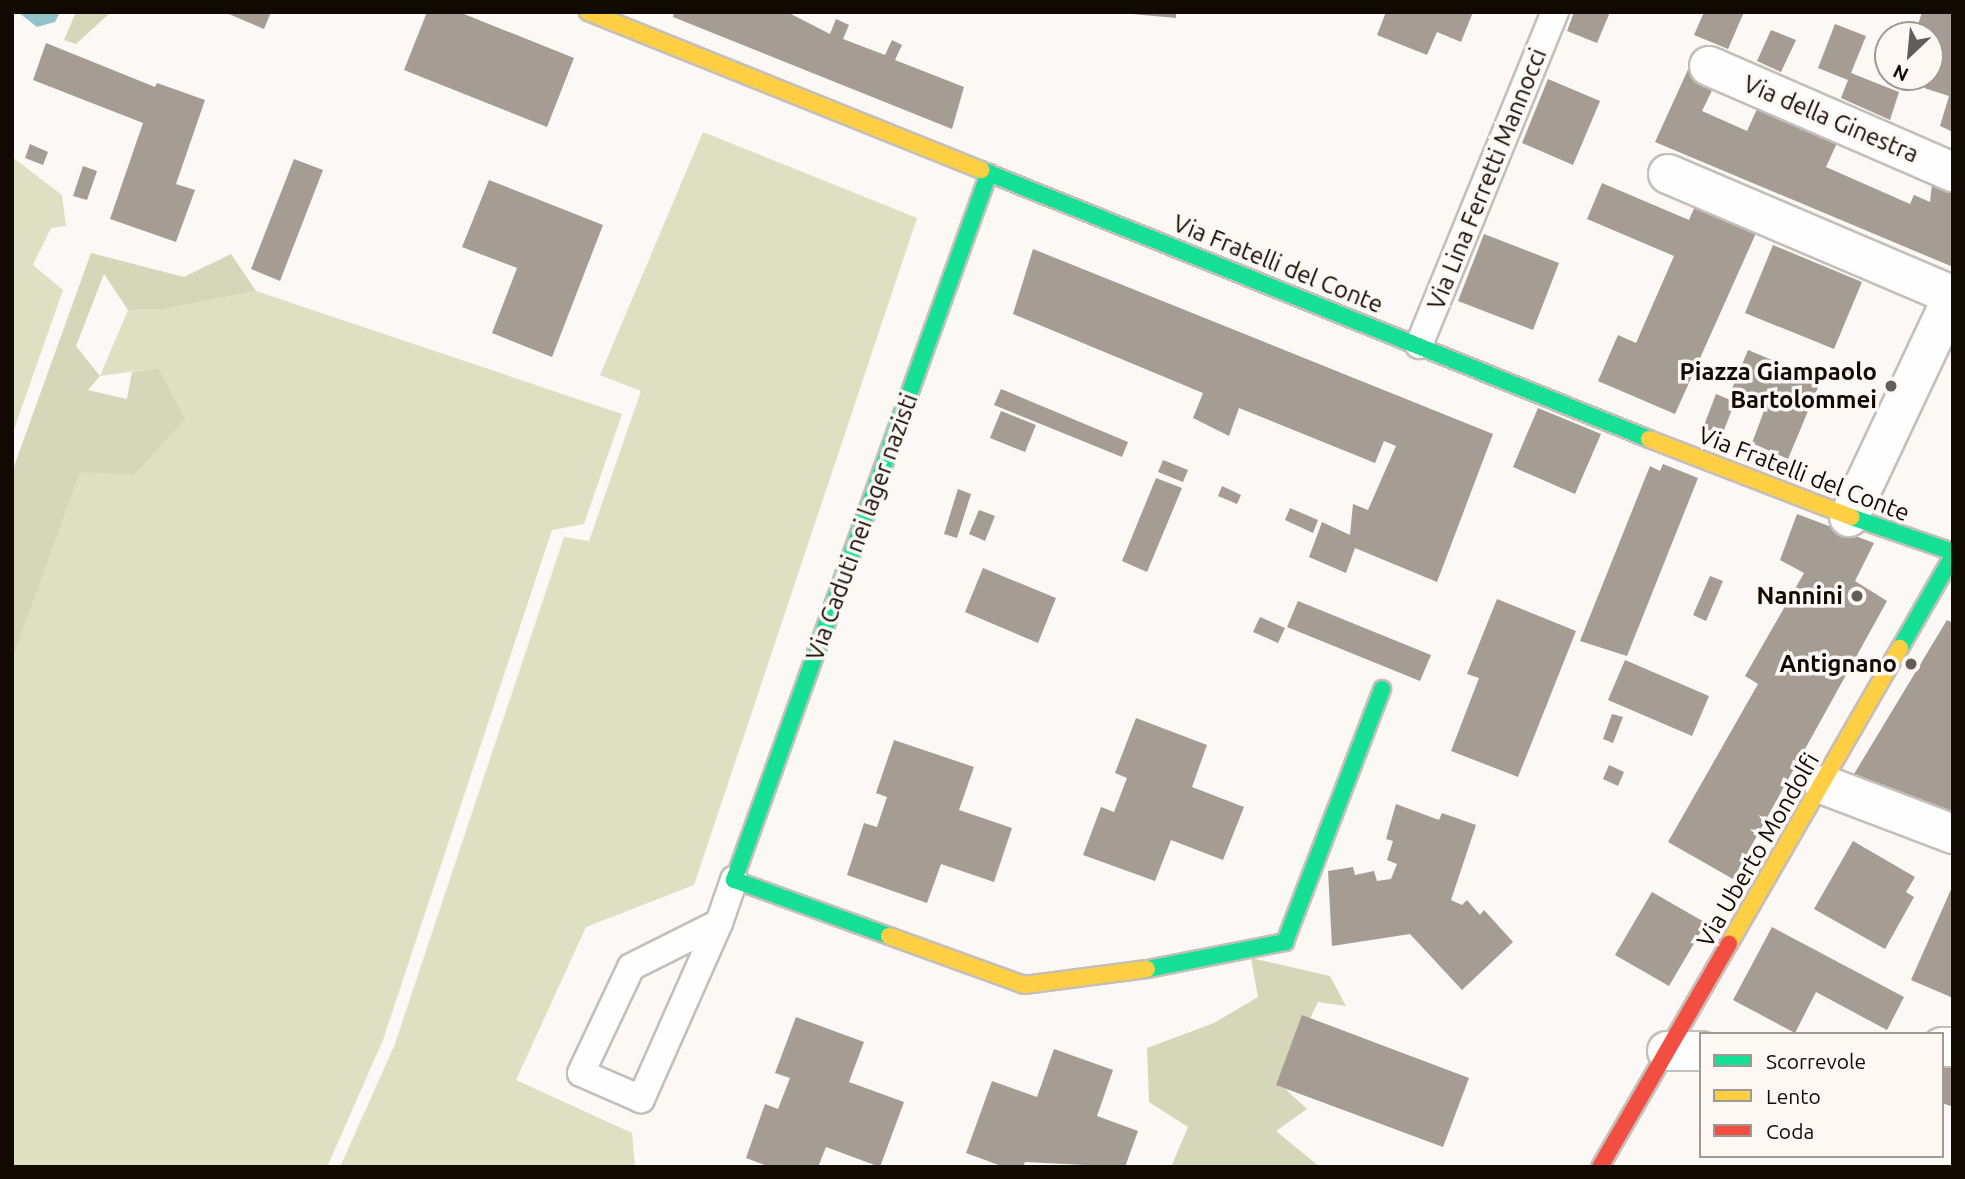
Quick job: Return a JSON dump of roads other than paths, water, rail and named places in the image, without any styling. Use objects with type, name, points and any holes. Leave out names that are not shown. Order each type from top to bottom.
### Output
[{"type":"street","name":"Via Fratelli del Conte","points":[[589,12],[1849,517],[1953,554]]},
{"type":"street","name":"Via della Ginestra","points":[[1709,66],[1953,172]]},
{"type":"street","name":"Via Caduti nei lager nazisti","points":[[734,880],[989,173]]},
{"type":"street","points":[[1668,174],[1952,296],[1849,517]]},
{"type":"street","name":"Via Uberto Mondolfi","points":[[1600,1167],[1675,1058],[1953,554]]},
{"type":"street","points":[[734,880],[1024,985],[1101,978],[1285,942],[1381,689]]},
{"type":"street","points":[[1824,785],[1953,834]]},
{"type":"lane","name":"Via Lina Ferretti Mannocci","points":[[1419,345],[1555,12]]},
{"type":"lane","name":"Via Caduti nei lager nazisti","points":[[719,923],[631,967],[581,1073],[641,1100],[719,923],[734,880]]},
{"type":"water","points":[[18,12],[60,12],[55,22],[37,27]]},
{"type":"place","name":"Piazza Giampaolo Bartolommei","points":[[1891,386]]},
{"type":"place","name":"Nannini","points":[[1857,596]]},
{"type":"place","name":"Antignano","points":[[1911,664]]}]
